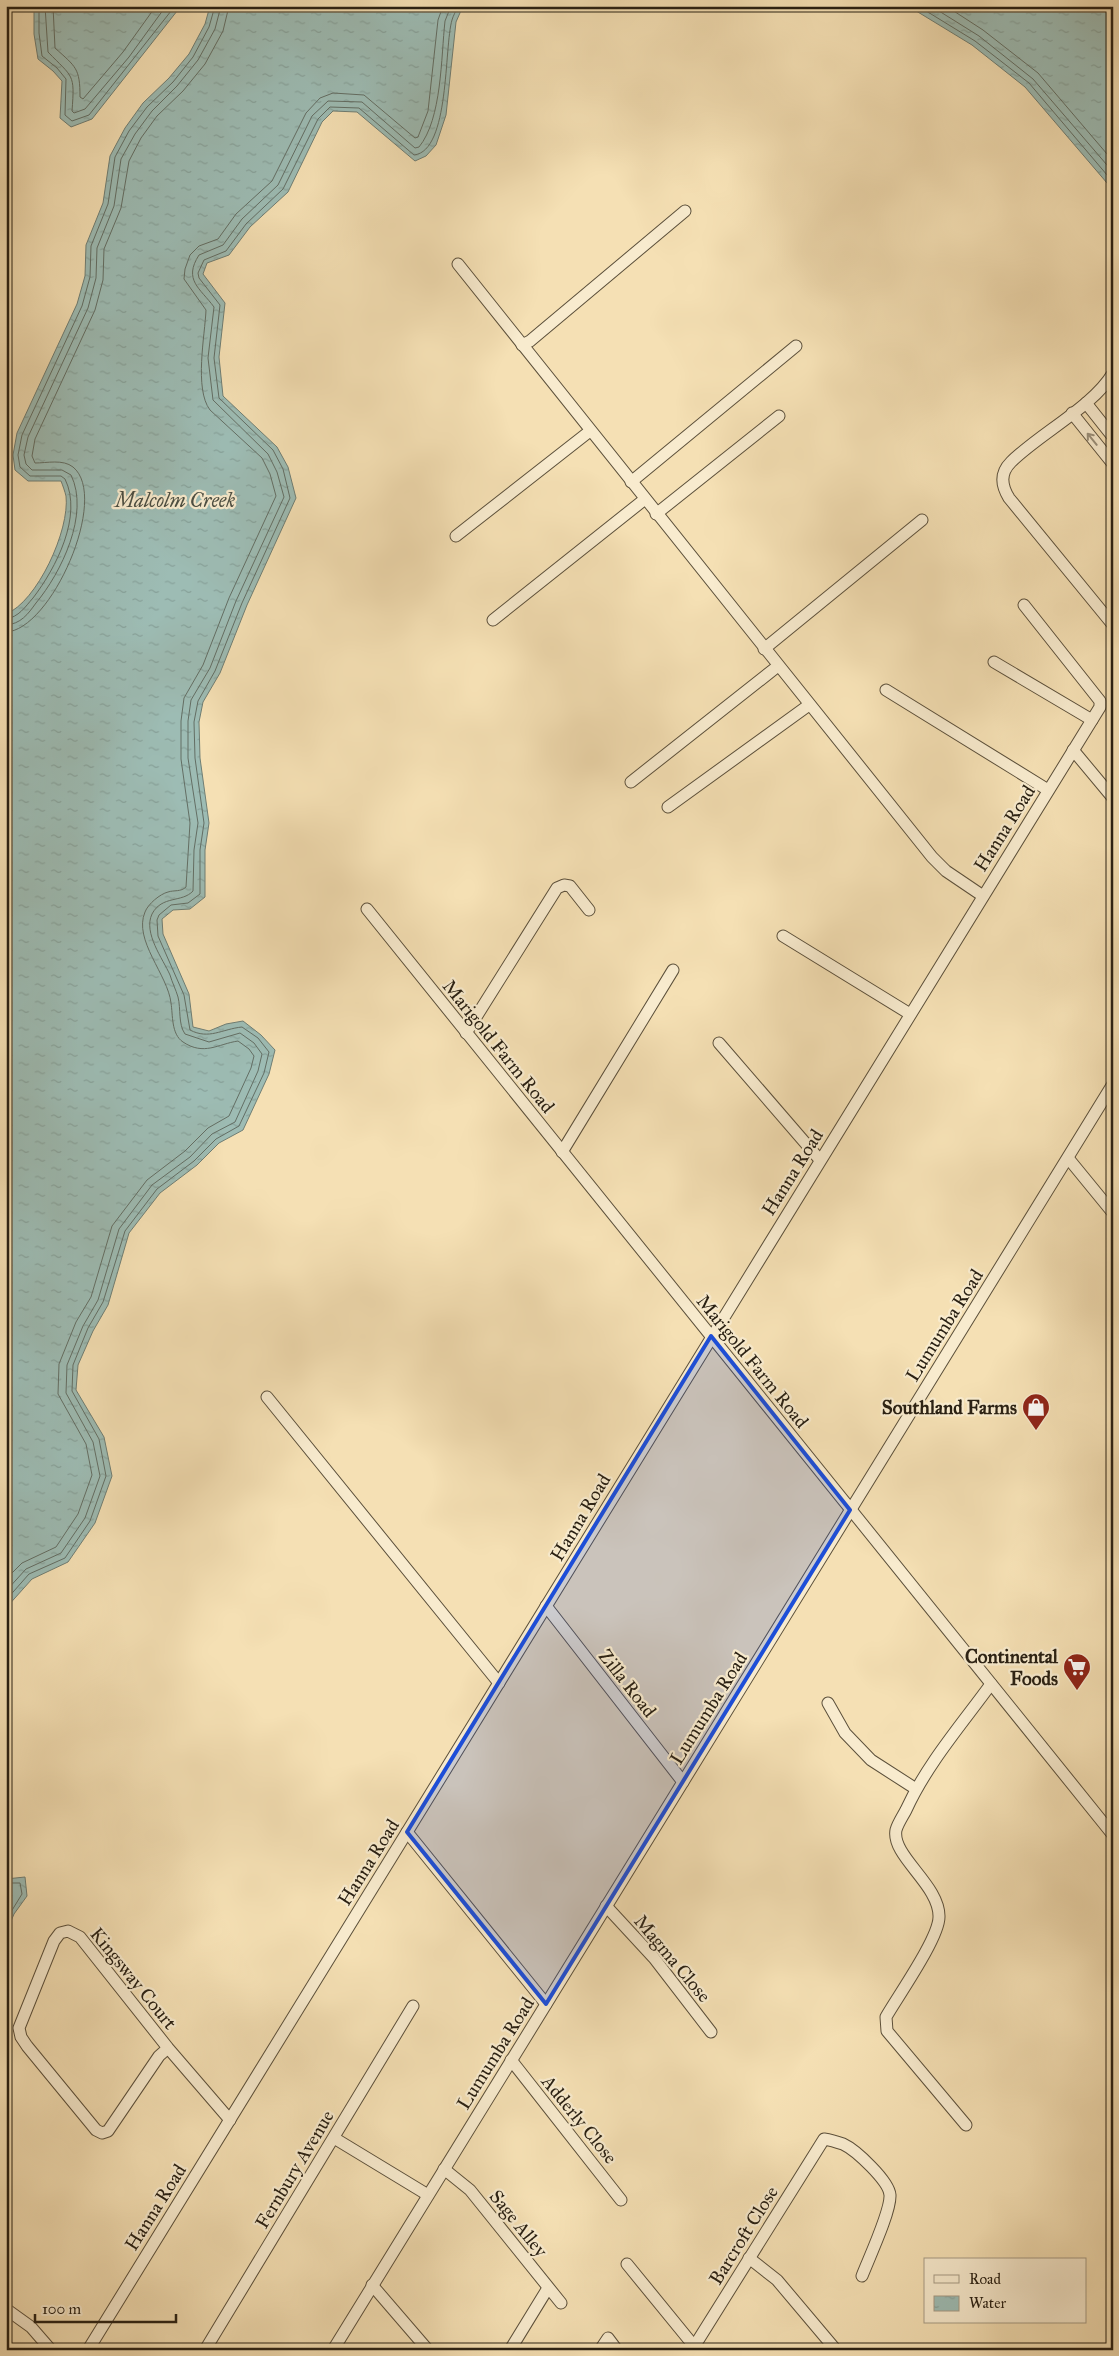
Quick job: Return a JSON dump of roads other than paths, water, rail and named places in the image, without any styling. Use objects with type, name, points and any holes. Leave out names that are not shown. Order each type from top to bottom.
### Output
[{"type":"street","points":[[522,345],[530,341],[685,211]]},
{"type":"street","points":[[458,264],[764,649],[939,864],[983,896]]},
{"type":"street","points":[[631,482],[796,346]]},
{"type":"street","points":[[1113,374],[1086,403],[1011,462],[1005,468],[1002,483],[1009,498],[1113,625]]},
{"type":"street","points":[[1086,403],[1113,437]]},
{"type":"street","points":[[1072,413],[1113,464]]},
{"type":"street","points":[[656,514],[779,416]]},
{"type":"street","points":[[456,536],[590,431]]},
{"type":"street","points":[[493,620],[644,499]]},
{"type":"street","points":[[764,649],[922,520]]},
{"type":"street","name":"Hanna Road","points":[[88,2350],[1101,704],[1024,605]]},
{"type":"street","points":[[994,662],[1092,720]]},
{"type":"street","points":[[631,782],[778,666]]},
{"type":"street","points":[[886,690],[1048,790]]},
{"type":"street","points":[[668,807],[809,705]]},
{"type":"street","points":[[1073,750],[1113,798]]},
{"type":"street","points":[[466,1033],[558,888],[564,885],[570,886],[589,910]]},
{"type":"street","name":"Marigold Farm Road","points":[[367,909],[1113,1835]]},
{"type":"street","points":[[784,936],[910,1014]]},
{"type":"street","points":[[562,1152],[673,970]]},
{"type":"street","points":[[720,1043],[820,1160]]},
{"type":"street","name":"Lumumba Road","points":[[333,2350],[1113,1084]]},
{"type":"street","points":[[1068,1158],[1113,1213]]},
{"type":"street","points":[[267,1397],[499,1683]]},
{"type":"street","name":"Zilla Road","points":[[546,1606],[683,1782]]},
{"type":"street","points":[[966,2125],[887,2031],[886,2017],[934,1936],[939,1917],[937,1904],[926,1883],[900,1850],[896,1831],[916,1789],[991,1684]]},
{"type":"street","points":[[828,1703],[845,1733],[871,1760],[916,1789]]},
{"type":"street","points":[[407,1832],[546,2004]]},
{"type":"street","name":"Magma Close","points":[[606,1906],[654,1958],[711,2032]]},
{"type":"street","name":"Kingsway Court","points":[[168,2048],[159,2056],[108,2130],[102,2133],[96,2130],[27,2046],[19,2028],[54,1941],[60,1933],[68,1931],[80,1937],[168,2048],[230,2120]]},
{"type":"street","name":"Fernbury Avenue","points":[[205,2350],[413,2006]]},
{"type":"street","name":"Adderly Close","points":[[511,2060],[621,2200]]},
{"type":"street","points":[[334,2138],[428,2195]]},
{"type":"street","name":"Barcroft Close","points":[[693,2348],[824,2139],[843,2144],[858,2153],[884,2182],[890,2194],[887,2208],[862,2276]]},
{"type":"street","name":"Sage Alley","points":[[444,2169],[470,2190],[561,2303]]},
{"type":"street","points":[[749,2258],[777,2280],[836,2350]]},
{"type":"street","points":[[627,2264],[693,2348]]},
{"type":"street","points":[[372,2285],[428,2350]]},
{"type":"street","points":[[510,2350],[548,2288]]},
{"type":"street","points":[[6,2309],[31,2326],[51,2350]]},
{"type":"street","points":[[600,2350],[608,2338],[617,2350]]},
{"type":"water","points":[[34,6],[181,6],[92,119],[71,127],[60,118],[62,81],[38,59],[34,34]]},
{"type":"water","name":"Malcolm Creek","points":[[210,6],[463,6],[456,22],[446,115],[436,145],[426,156],[415,161],[357,112],[333,111],[322,122],[288,192],[250,227],[229,255],[207,263],[203,274],[225,303],[219,357],[223,396],[277,447],[288,467],[296,498],[247,605],[220,673],[203,702],[199,722],[200,758],[209,823],[205,850],[205,897],[190,909],[173,910],[162,919],[163,934],[189,994],[193,1027],[209,1031],[226,1024],[243,1021],[261,1035],[275,1050],[269,1074],[243,1130],[219,1143],[197,1165],[160,1193],[129,1233],[108,1305],[93,1331],[78,1365],[76,1390],[104,1437],[112,1476],[95,1523],[68,1562],[32,1579],[6,1608],[6,614],[18,607],[40,580],[57,545],[66,510],[66,496],[61,481],[28,481],[15,470],[13,455],[17,433],[77,304],[85,276],[86,245],[103,203],[110,156],[125,128],[143,103],[169,78],[189,54],[205,24]]},
{"type":"water","points":[[908,6],[1103,6],[1113,10],[1113,190],[1025,87],[972,45]]},
{"type":"water","points":[[25,1877],[27,1896],[14,1914],[6,1933],[6,1879]]},
{"type":"place","name":"Southland Farms","points":[[1036,1431]]},
{"type":"place","name":"Continental Foods","points":[[1077,1691]]}]
